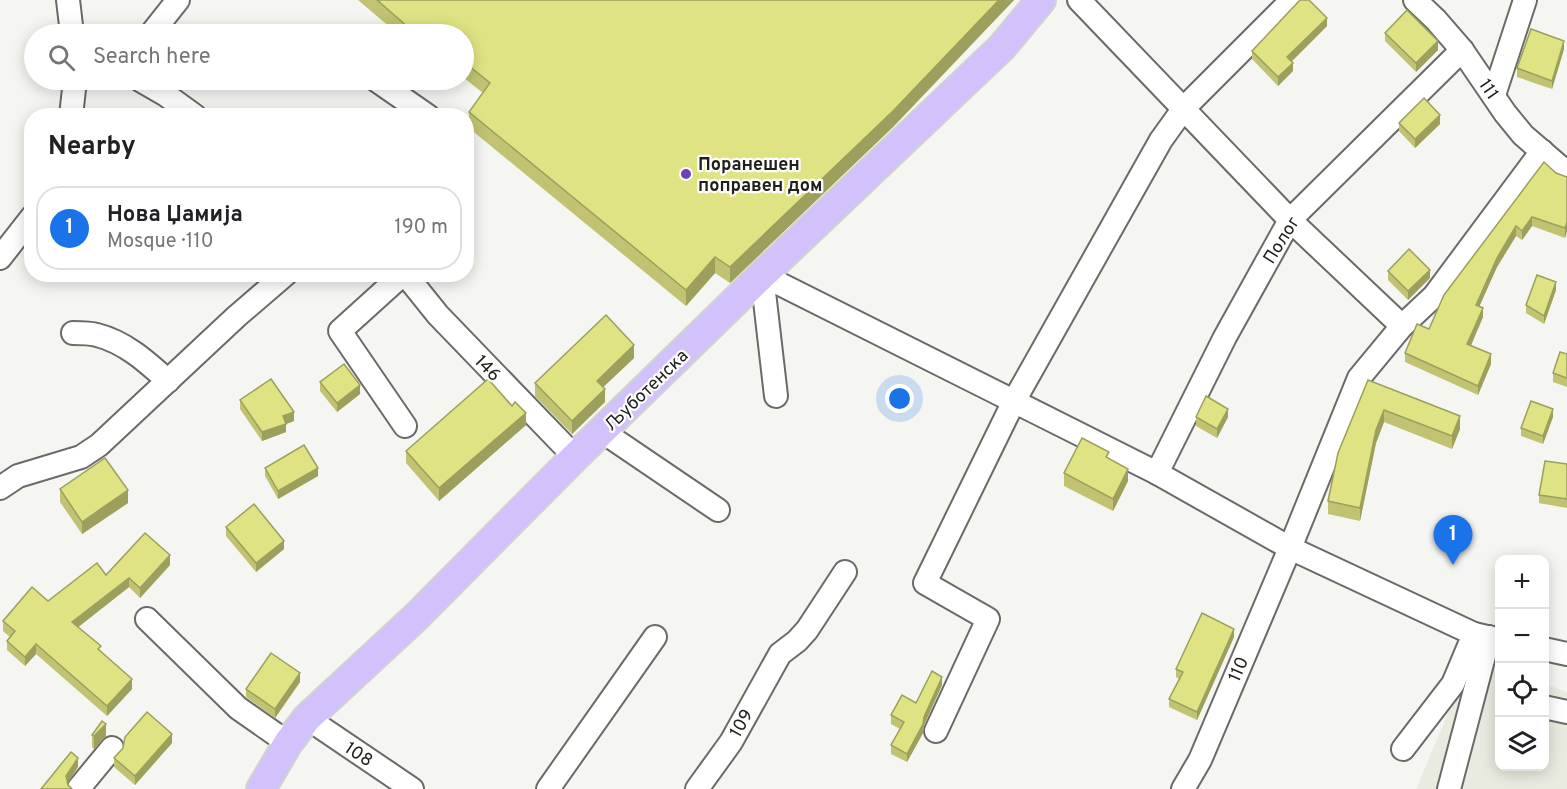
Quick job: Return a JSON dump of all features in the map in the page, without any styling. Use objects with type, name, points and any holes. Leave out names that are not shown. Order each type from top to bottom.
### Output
[{"type":"main road","name":"Љуботенска","points":[[261,789],[288,744],[307,718],[415,618],[575,457],[762,275],[1002,47],[1041,0]]},
{"type":"street","points":[[68,0],[71,24]]},
{"type":"street","points":[[159,24],[177,0]]},
{"type":"street","points":[[1079,0],[1290,220],[1402,326]]},
{"type":"street","points":[[936,730],[988,619],[925,583],[1014,401],[1161,140],[1184,108],[1292,0]]},
{"type":"street","name":"111","points":[[1415,0],[1462,50],[1523,135],[1567,174]]},
{"type":"street","points":[[1494,95],[1525,0]]},
{"type":"street","name":"Полог","points":[[1157,473],[1225,338],[1290,220],[1462,50]]},
{"type":"street","points":[[71,108],[74,90]]},
{"type":"street","points":[[159,90],[184,108]]},
{"type":"street","points":[[391,90],[417,108]]},
{"type":"street","name":"110","points":[[1183,789],[1200,760],[1359,378],[1402,326],[1434,296],[1542,150]]},
{"type":"street","points":[[0,258],[24,227]]},
{"type":"street","points":[[762,275],[777,396]]},
{"type":"street","points":[[762,275],[1157,473],[1290,548],[1488,637]]},
{"type":"street","points":[[0,488],[18,476],[81,457],[99,445],[277,282]]},
{"type":"street","name":"146","points":[[395,282],[340,331],[405,426]]},
{"type":"street","name":"146","points":[[411,282],[438,315],[575,457]]},
{"type":"street","points":[[73,333],[96,334],[121,345],[145,361],[168,381]]},
{"type":"street","points":[[603,432],[718,510]]},
{"type":"street","name":"109","points":[[697,789],[731,742],[780,654],[807,630],[845,572]]},
{"type":"street","points":[[147,619],[238,708],[288,744]]},
{"type":"street","points":[[548,789],[655,637]]},
{"type":"street","points":[[1403,749],[1488,637]]},
{"type":"street","points":[[1449,789],[1488,637]]},
{"type":"street","points":[[1549,650],[1567,654]]},
{"type":"street","points":[[1549,708],[1567,712]]},
{"type":"street","name":"108","points":[[307,718],[412,789]]},
{"type":"street","points":[[81,789],[79,788],[112,748]]},
{"type":"shaded area","points":[[1470,661],[1495,669],[1495,771],[1549,771],[1549,685],[1567,692],[1567,789],[1416,789]]},
{"type":"building","name":"Поранешен поправен дом","points":[[377,0],[999,0],[893,111],[730,267],[715,257],[686,290],[474,116],[474,108],[472,108],[490,83],[474,70],[474,24],[405,24]]},
{"type":"building","points":[[1300,0],[1309,0],[1327,18],[1287,57],[1293,63],[1278,77],[1252,51]]},
{"type":"building","points":[[1407,10],[1438,41],[1416,63],[1385,33]]},
{"type":"building","points":[[1531,29],[1564,41],[1552,81],[1517,68]]},
{"type":"building","points":[[1424,98],[1440,115],[1415,139],[1399,123]]},
{"type":"building","points":[[1544,162],[1556,173],[1567,177],[1567,222],[1565,228],[1532,217],[1522,231],[1516,226],[1497,258],[1476,305],[1483,308],[1467,344],[1491,354],[1478,386],[1405,353],[1417,324],[1429,329],[1444,295]]},
{"type":"building","points":[[1409,249],[1430,270],[1408,291],[1388,271]]},
{"type":"building","points":[[1537,275],[1556,282],[1544,316],[1526,305]]},
{"type":"building","points":[[606,315],[634,345],[597,381],[605,389],[572,421],[535,383]]},
{"type":"building","points":[[1560,352],[1567,354],[1567,378],[1553,373]]},
{"type":"building","points":[[344,364],[360,385],[337,403],[320,382]]},
{"type":"building","points":[[271,379],[294,412],[283,416],[286,424],[262,432],[240,400]]},
{"type":"building","points":[[488,379],[512,406],[515,402],[526,413],[439,488],[406,451]]},
{"type":"building","points":[[1368,380],[1460,416],[1452,436],[1384,410],[1376,430],[1360,508],[1328,501],[1338,453]]},
{"type":"building","points":[[1206,396],[1228,409],[1217,429],[1196,417]]},
{"type":"building","points":[[1531,401],[1553,409],[1543,436],[1521,428]]},
{"type":"building","points":[[1082,438],[1109,452],[1106,457],[1128,469],[1113,499],[1064,473]]},
{"type":"building","points":[[304,445],[318,468],[278,491],[265,468]]},
{"type":"building","points":[[105,458],[128,490],[82,522],[60,489]]},
{"type":"building","points":[[1545,461],[1567,464],[1567,499],[1539,495]]},
{"type":"building","points":[[254,504],[284,541],[256,563],[226,527]]},
{"type":"building","points":[[145,533],[170,555],[140,588],[129,578],[72,622],[101,646],[98,649],[132,679],[107,706],[36,644],[25,657],[7,641],[15,631],[3,621],[32,587],[48,601],[97,563],[106,575]]},
{"type":"building","points":[[1202,613],[1234,629],[1197,712],[1169,699],[1183,672],[1176,669]]},
{"type":"building","points":[[271,653],[300,673],[275,709],[246,689]]},
{"type":"building","points":[[932,671],[942,677],[923,724],[907,754],[891,745],[904,722],[891,715],[902,695],[916,703]]},
{"type":"building","points":[[147,712],[172,734],[135,776],[114,758],[123,748],[125,737]]},
{"type":"building","points":[[102,721],[106,724],[94,736],[92,735]]},
{"type":"building","points":[[71,752],[78,758],[66,776],[68,785],[72,789],[41,789]]},
{"type":"place","name":"Поранешен поправен дом","points":[[686,174]]},
{"type":"place","name":"Нова Џамија","points":[[1453,565]]}]
